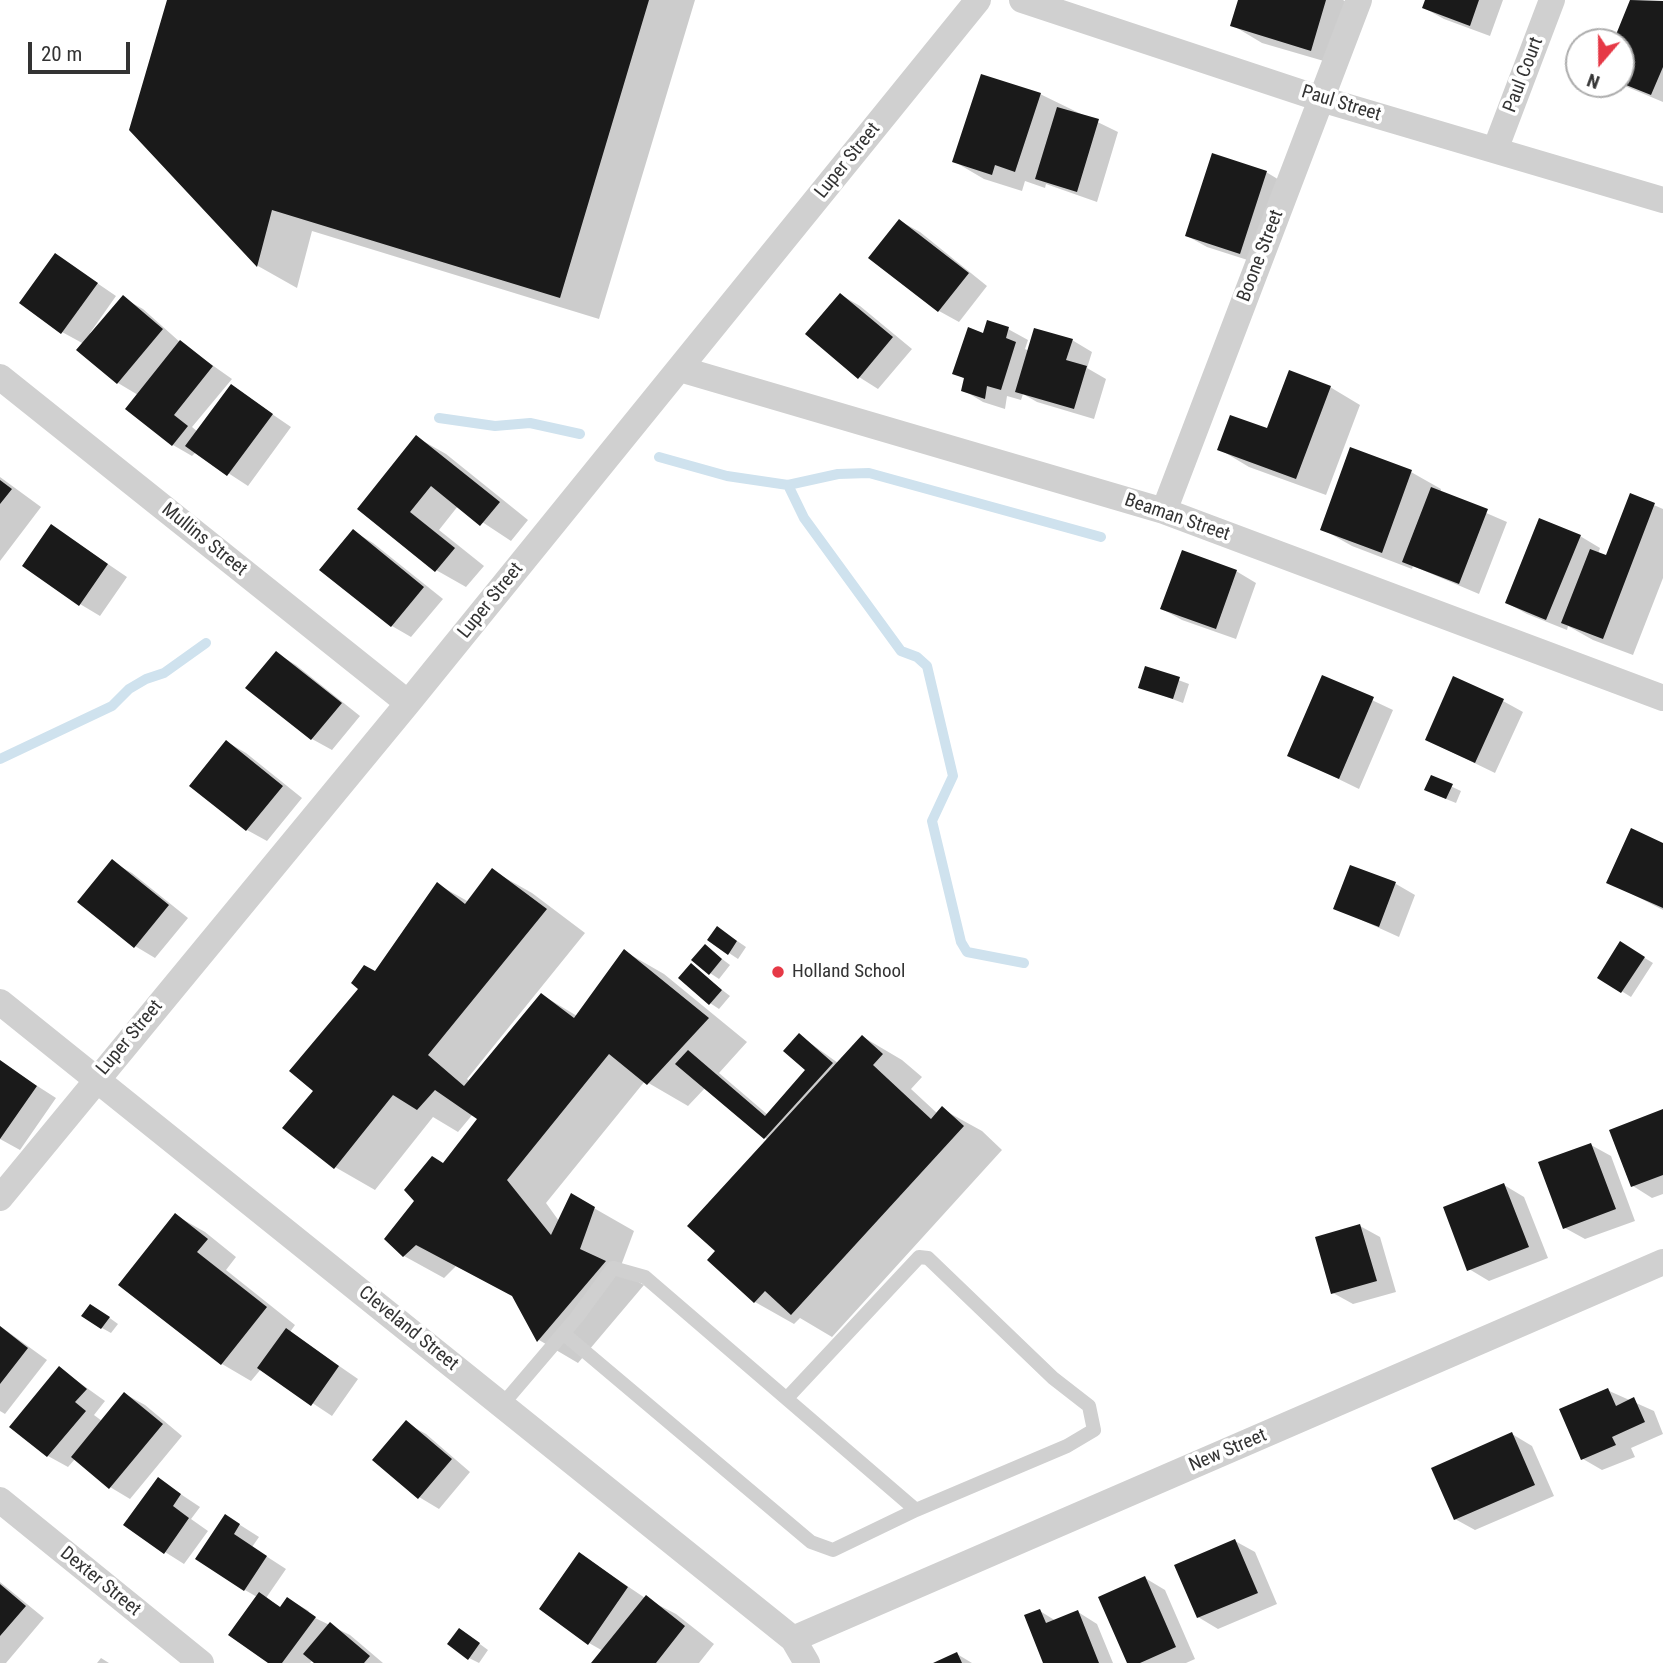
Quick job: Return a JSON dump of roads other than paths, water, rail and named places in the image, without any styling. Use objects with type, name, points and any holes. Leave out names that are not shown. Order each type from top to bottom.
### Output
[{"type":"street","name":"Luper Street","points":[[0,1198],[408,703],[978,0]]},
{"type":"street","name":"Paul Street","points":[[1022,0],[1321,99],[1663,200]]},
{"type":"street","name":"Boone Street","points":[[1164,511],[1359,0]]},
{"type":"street","name":"Paul Court","points":[[1495,150],[1552,0]]},
{"type":"street","name":"Beaman Street","points":[[680,369],[1164,511],[1663,698]]},
{"type":"street","name":"Mullins Street","points":[[0,377],[408,703]]},
{"type":"street","name":"Cleveland Street","points":[[0,1002],[793,1639],[807,1663]]},
{"type":"street","name":"New Street","points":[[793,1639],[1663,1262]]},
{"type":"street","name":"Dexter Street","points":[[0,1500],[201,1663]]},
{"type":"lane","points":[[563,1333],[811,1542],[833,1550],[916,1510],[1067,1446],[1094,1430],[1089,1406],[1053,1378],[928,1258],[919,1257],[788,1397]]},
{"type":"lane","points":[[502,1405],[563,1333],[612,1268],[631,1271],[645,1277],[788,1397],[916,1510]]},
{"type":"waterway","points":[[439,418],[495,426],[530,423],[580,434]]},
{"type":"waterway","points":[[659,457],[727,476],[788,485],[838,474],[869,473],[1101,537]]},
{"type":"waterway","points":[[788,485],[804,518],[901,651],[917,657],[927,666],[953,776],[932,821],[961,942],[967,952],[1024,963]]},
{"type":"waterway","points":[[0,759],[112,706],[129,689],[164,673],[206,643]]},
{"type":"place","name":"Holland School","points":[[778,972]]}]
